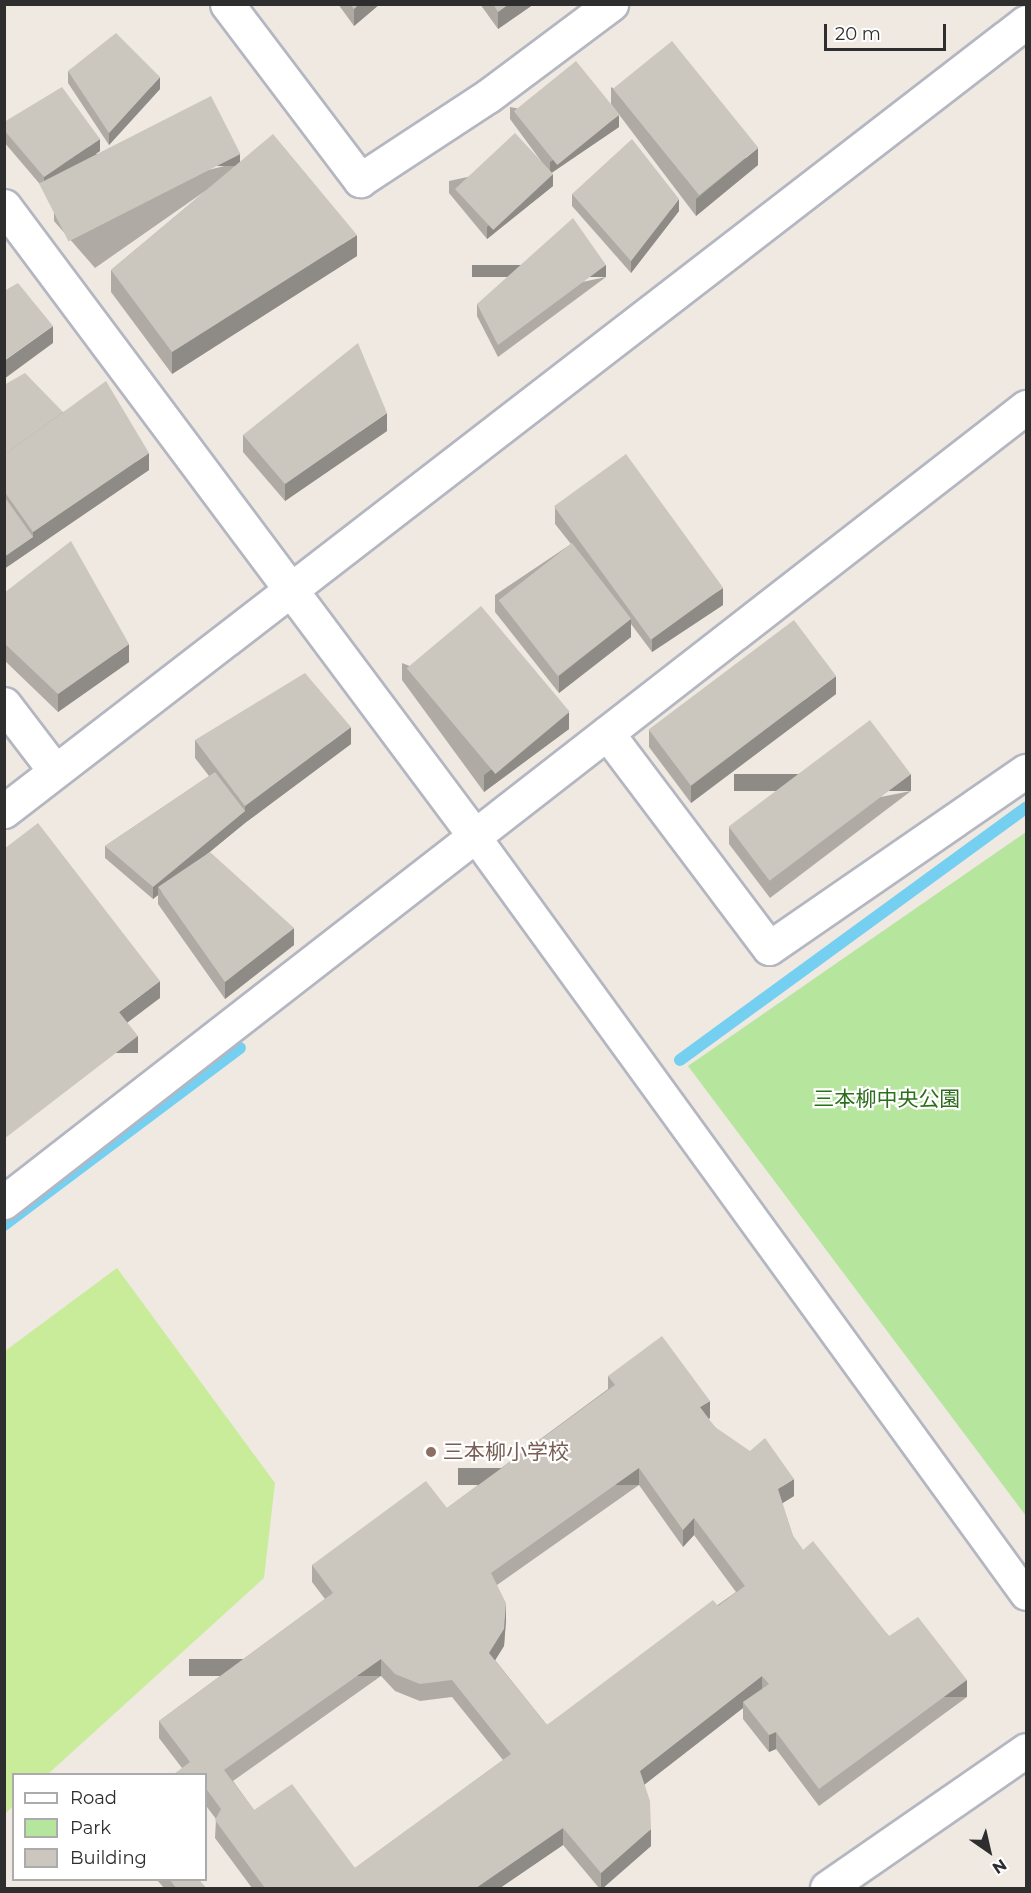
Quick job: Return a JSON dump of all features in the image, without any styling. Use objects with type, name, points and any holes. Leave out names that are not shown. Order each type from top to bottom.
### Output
[{"type":"street","points":[[227,4],[360,180],[488,96],[611,4]]},
{"type":"street","points":[[4,811],[289,588],[1026,22]]},
{"type":"street","points":[[4,206],[477,838],[1026,1595]]},
{"type":"street","points":[[4,1202],[477,838],[607,733],[1026,407]]},
{"type":"street","points":[[4,704],[56,771]]},
{"type":"street","points":[[607,733],[769,948],[1026,771]]},
{"type":"street","points":[[827,1888],[865,1878],[1026,1750]]},
{"type":"green space","name":"三本柳中央公園","points":[[1026,832],[1026,1516],[688,1066]]},
{"type":"green space","points":[[117,1268],[275,1483],[264,1578],[49,1773],[12,1773],[12,1807],[5,1814],[5,1351]]},
{"type":"building","points":[[493,4],[509,4],[498,12]]},
{"type":"building","points":[[116,33],[160,77],[109,133],[68,71]]},
{"type":"building","points":[[672,41],[758,147],[699,195],[613,89]]},
{"type":"building","points":[[576,61],[619,115],[557,165],[514,111]]},
{"type":"building","points":[[62,87],[100,139],[44,177],[4,130],[4,122]]},
{"type":"building","points":[[211,96],[241,154],[69,242],[39,184]]},
{"type":"building","points":[[515,133],[553,174],[493,230],[455,189]]},
{"type":"building","points":[[273,134],[357,235],[172,352],[111,270]]},
{"type":"building","points":[[632,139],[679,199],[631,261],[572,194]]},
{"type":"building","points":[[573,218],[606,265],[498,345],[477,304]]},
{"type":"building","points":[[18,283],[53,326],[4,361],[4,291]]},
{"type":"building","points":[[358,343],[387,413],[285,484],[243,435]]},
{"type":"building","points":[[25,373],[63,412],[4,455],[4,385]]},
{"type":"building","points":[[106,381],[149,453],[33,532],[4,491],[4,455]]},
{"type":"building","points":[[626,454],[723,587],[651,640],[554,506]]},
{"type":"building","points":[[4,496],[33,537],[4,557]]},
{"type":"building","points":[[71,541],[129,644],[58,694],[4,643],[4,593]]},
{"type":"building","points":[[572,543],[631,619],[558,676],[499,600]]},
{"type":"building","points":[[481,606],[570,712],[495,774],[407,668]]},
{"type":"building","points":[[794,620],[836,676],[691,785],[649,730]]},
{"type":"building","points":[[305,673],[351,727],[245,806],[195,740]]},
{"type":"building","points":[[870,720],[911,774],[770,881],[729,827]]},
{"type":"building","points":[[215,772],[245,811],[153,887],[105,846]]},
{"type":"building","points":[[38,823],[160,981],[119,1012],[138,1036],[4,1139],[4,849]]},
{"type":"building","points":[[210,852],[294,928],[225,982],[158,887]]},
{"type":"building","points":[[662,1336],[710,1401],[700,1407],[715,1427],[750,1451],[765,1438],[794,1479],[778,1489],[793,1536],[803,1550],[813,1541],[889,1636],[918,1617],[967,1680],[819,1789],[776,1732],[769,1735],[743,1702],[769,1684],[762,1676],[640,1771],[650,1801],[651,1829],[601,1873],[563,1828],[476,1888],[265,1888],[215,1820],[221,1809],[207,1790],[207,1773],[175,1773],[190,1762],[159,1721],[333,1593],[312,1565],[426,1481],[447,1508],[615,1385],[608,1376]],"holes":[[[639,1468],[683,1530],[694,1518],[745,1586],[718,1606],[713,1600],[547,1725],[489,1653],[504,1629],[506,1603],[491,1573]],[[381,1659],[395,1674],[420,1684],[452,1680],[511,1754],[355,1868],[292,1784],[254,1810],[224,1770]]]},
{"type":"building","points":[[171,1881],[200,1881],[206,1888],[176,1888]]},
{"type":"waterway","points":[[680,1060],[1026,808]]},
{"type":"waterway","points":[[4,1225],[240,1048]]},
{"type":"place","name":"三本柳小学校","points":[[431,1452]]}]
